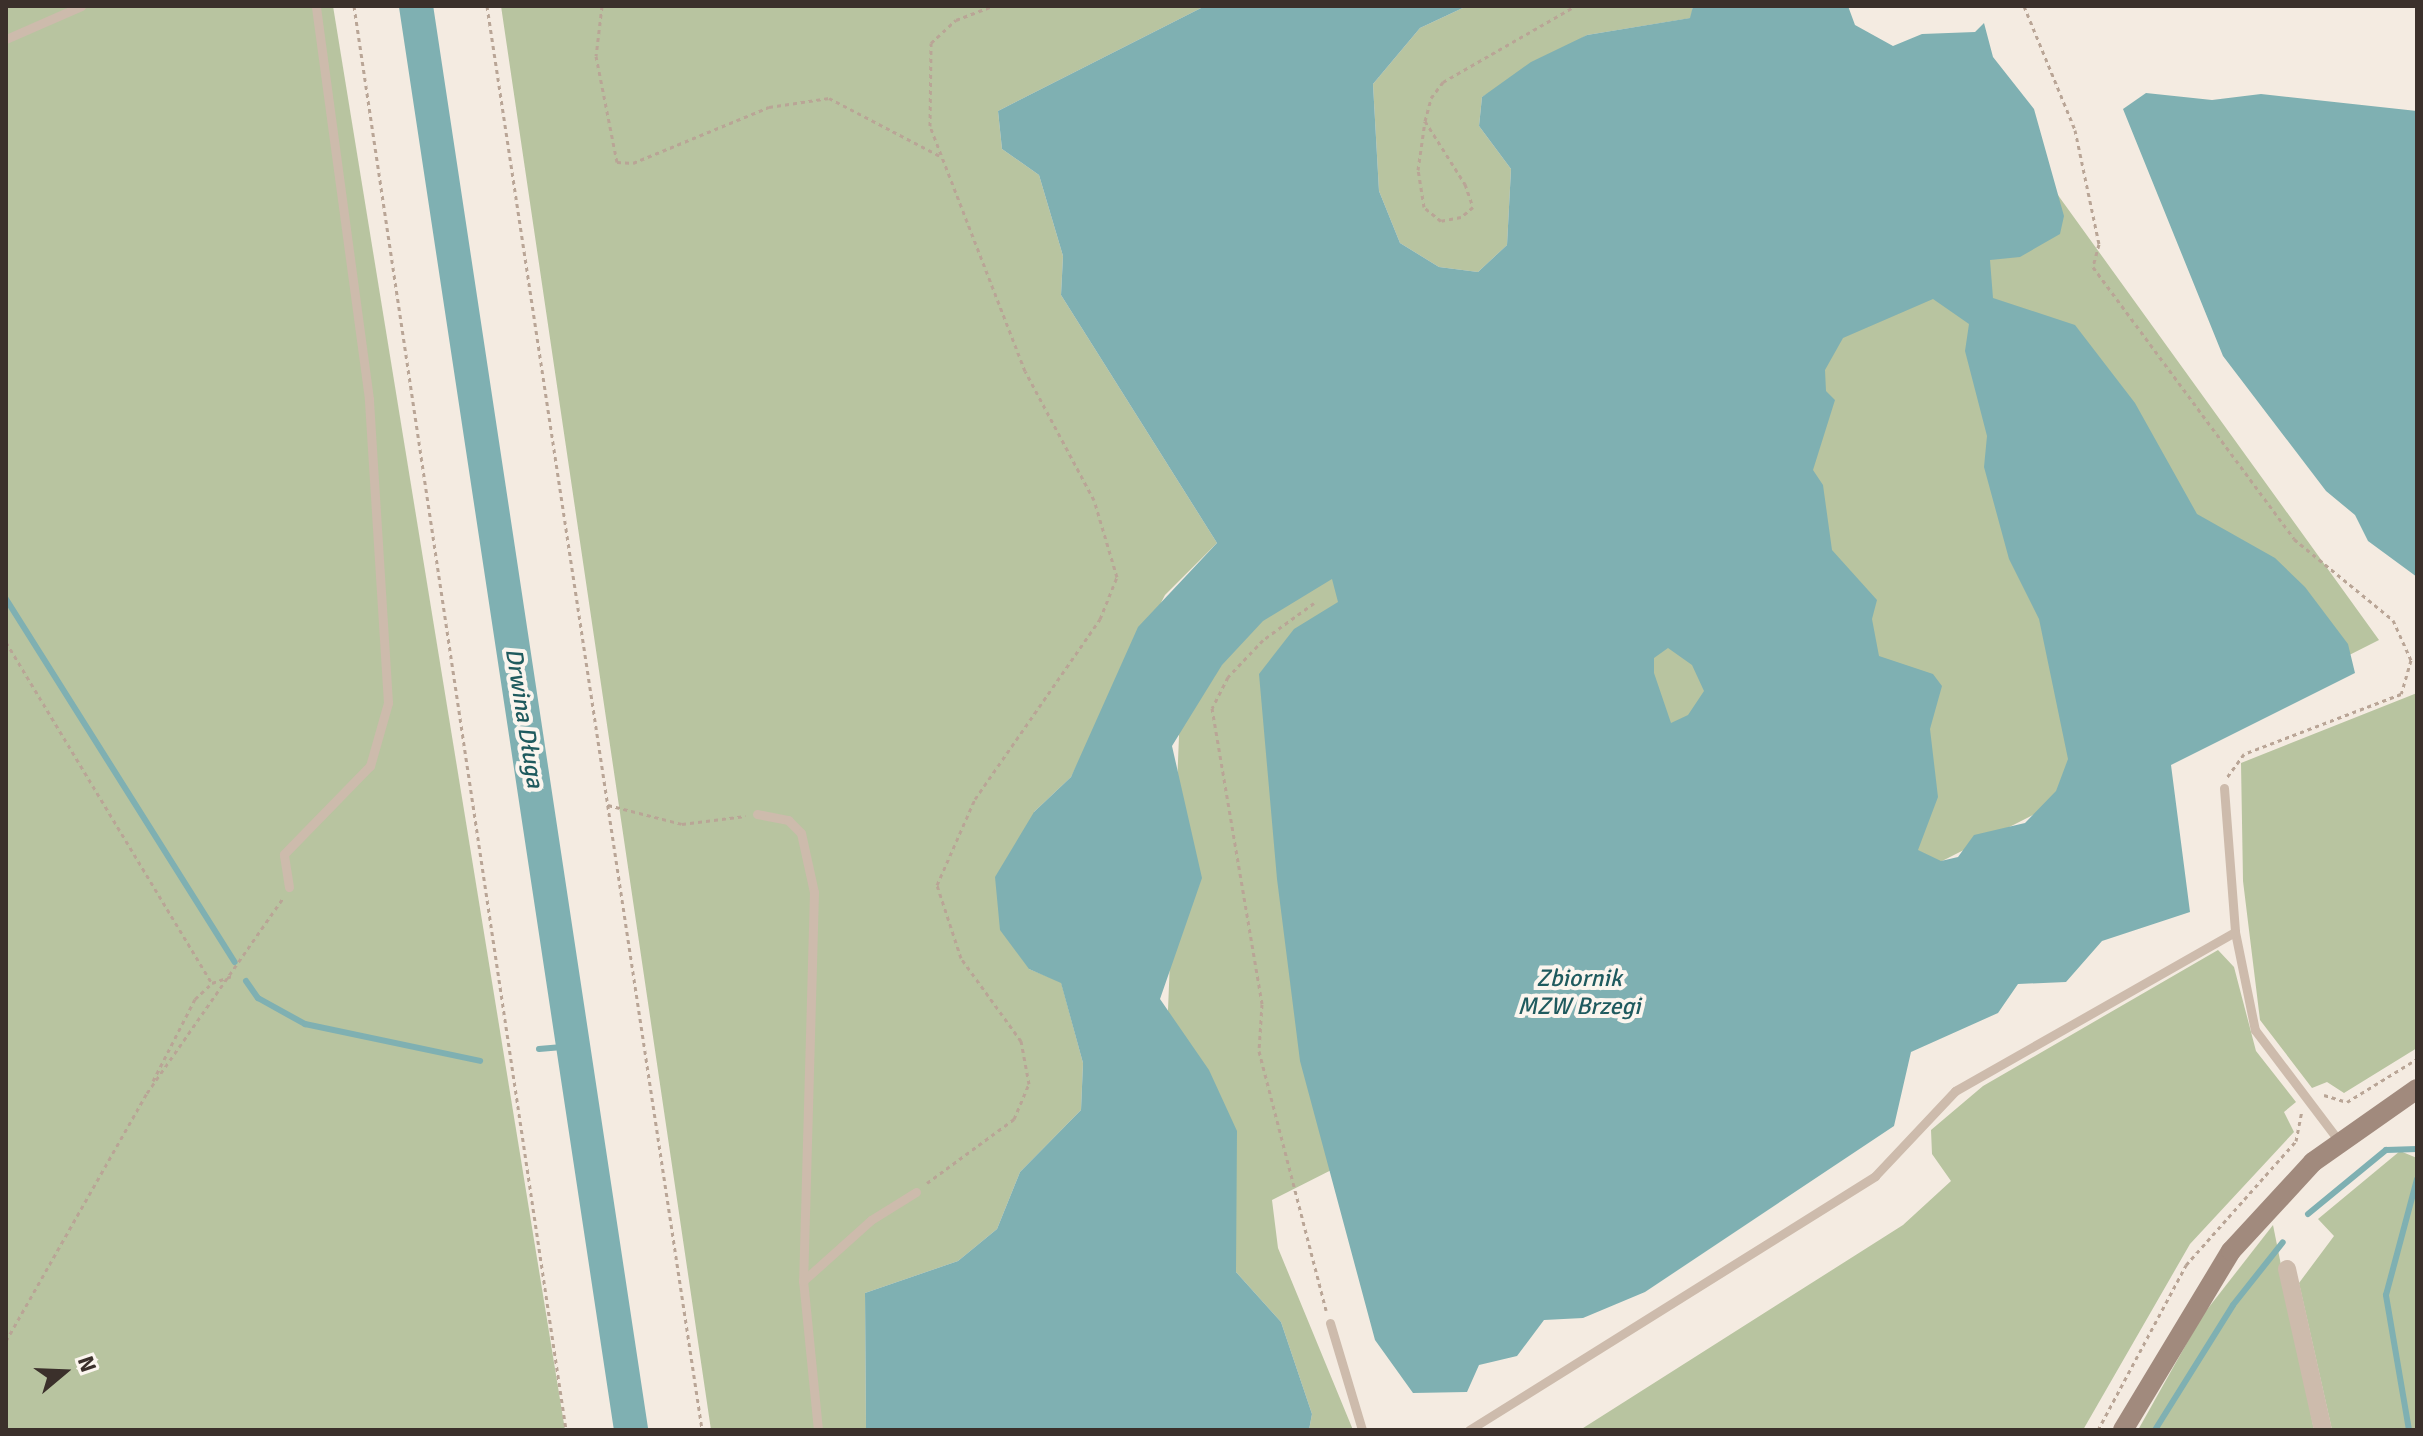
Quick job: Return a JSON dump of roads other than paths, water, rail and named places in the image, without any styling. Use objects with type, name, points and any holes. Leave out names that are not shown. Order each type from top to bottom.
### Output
[{"type":"street","points":[[2123,1430],[2231,1251],[2339,1141],[2417,1089]]},
{"type":"street","points":[[2287,1269],[2323,1430]]},
{"type":"lane","points":[[6,39],[81,6]]},
{"type":"lane","points":[[289,887],[284,854],[370,766],[386,725],[389,679],[368,385],[316,6]]},
{"type":"lane","points":[[2224,788],[2235,932],[2255,1030],[2339,1141]]},
{"type":"lane","points":[[757,814],[788,820],[801,833],[814,892],[803,1281],[818,1430]]},
{"type":"lane","points":[[1469,1430],[1875,1176],[1955,1091],[2235,932]]},
{"type":"lane","points":[[803,1281],[871,1220],[916,1192]]},
{"type":"lane","points":[[1330,1323],[1362,1430]]},
{"type":"water","name":"Zbiornik MZW Brzegi","points":[[1205,6],[1467,6],[1420,28],[1373,84],[1379,191],[1400,243],[1439,267],[1478,272],[1507,245],[1511,169],[1479,126],[1482,97],[1531,62],[1587,35],[1690,18],[1693,6],[1848,6],[1855,25],[1893,46],[1922,34],[1975,32],[1984,23],[1993,57],[2034,109],[2064,216],[2060,234],[2020,257],[1990,260],[1993,298],[2075,325],[2135,403],[2197,514],[2275,558],[2305,587],[2348,644],[2355,673],[2171,765],[2190,912],[2102,941],[2066,982],[2018,984],[1998,1013],[1911,1052],[1894,1126],[1645,1292],[1583,1318],[1544,1320],[1517,1356],[1479,1365],[1467,1392],[1413,1393],[1375,1340],[1300,1061],[1277,879],[1259,674],[1294,629],[1338,602],[1332,579],[1263,621],[1222,665],[1172,746],[1202,878],[1160,999],[1209,1070],[1237,1131],[1236,1272],[1281,1322],[1312,1414],[1309,1430],[866,1430],[865,1293],[958,1261],[997,1229],[1020,1172],[1081,1110],[1083,1063],[1061,983],[1029,969],[1000,930],[995,877],[1034,812],[1071,777],[1138,627],[1217,543],[1061,295],[1063,256],[1039,175],[1002,149],[998,111]],"holes":[[[1933,299],[1969,324],[1965,351],[1987,436],[1984,467],[2009,559],[2039,619],[2068,759],[2056,791],[2025,823],[1974,835],[1958,857],[1941,861],[1918,850],[1938,797],[1930,729],[1942,686],[1933,674],[1879,656],[1872,619],[1877,600],[1832,550],[1823,485],[1813,470],[1835,400],[1826,391],[1825,370],[1843,338]],[[1668,648],[1692,665],[1704,691],[1688,715],[1671,723],[1654,673],[1654,658]]]},
{"type":"water","points":[[2146,93],[2212,100],[2261,94],[2417,111],[2417,577],[2368,541],[2355,515],[2326,491],[2223,356],[2123,109]]},
{"type":"waterway","name":"Drwina Długa","points":[[416,6],[631,1430]]},
{"type":"waterway","points":[[6,599],[235,962]]},
{"type":"waterway","points":[[246,981],[258,998],[305,1024],[480,1061]]},
{"type":"waterway","points":[[539,1049],[574,1046]]},
{"type":"waterway","points":[[2308,1214],[2386,1150],[2417,1149]]},
{"type":"waterway","points":[[2409,1430],[2386,1295],[2417,1179]]},
{"type":"waterway","points":[[2155,1430],[2233,1305],[2283,1242]]}]
